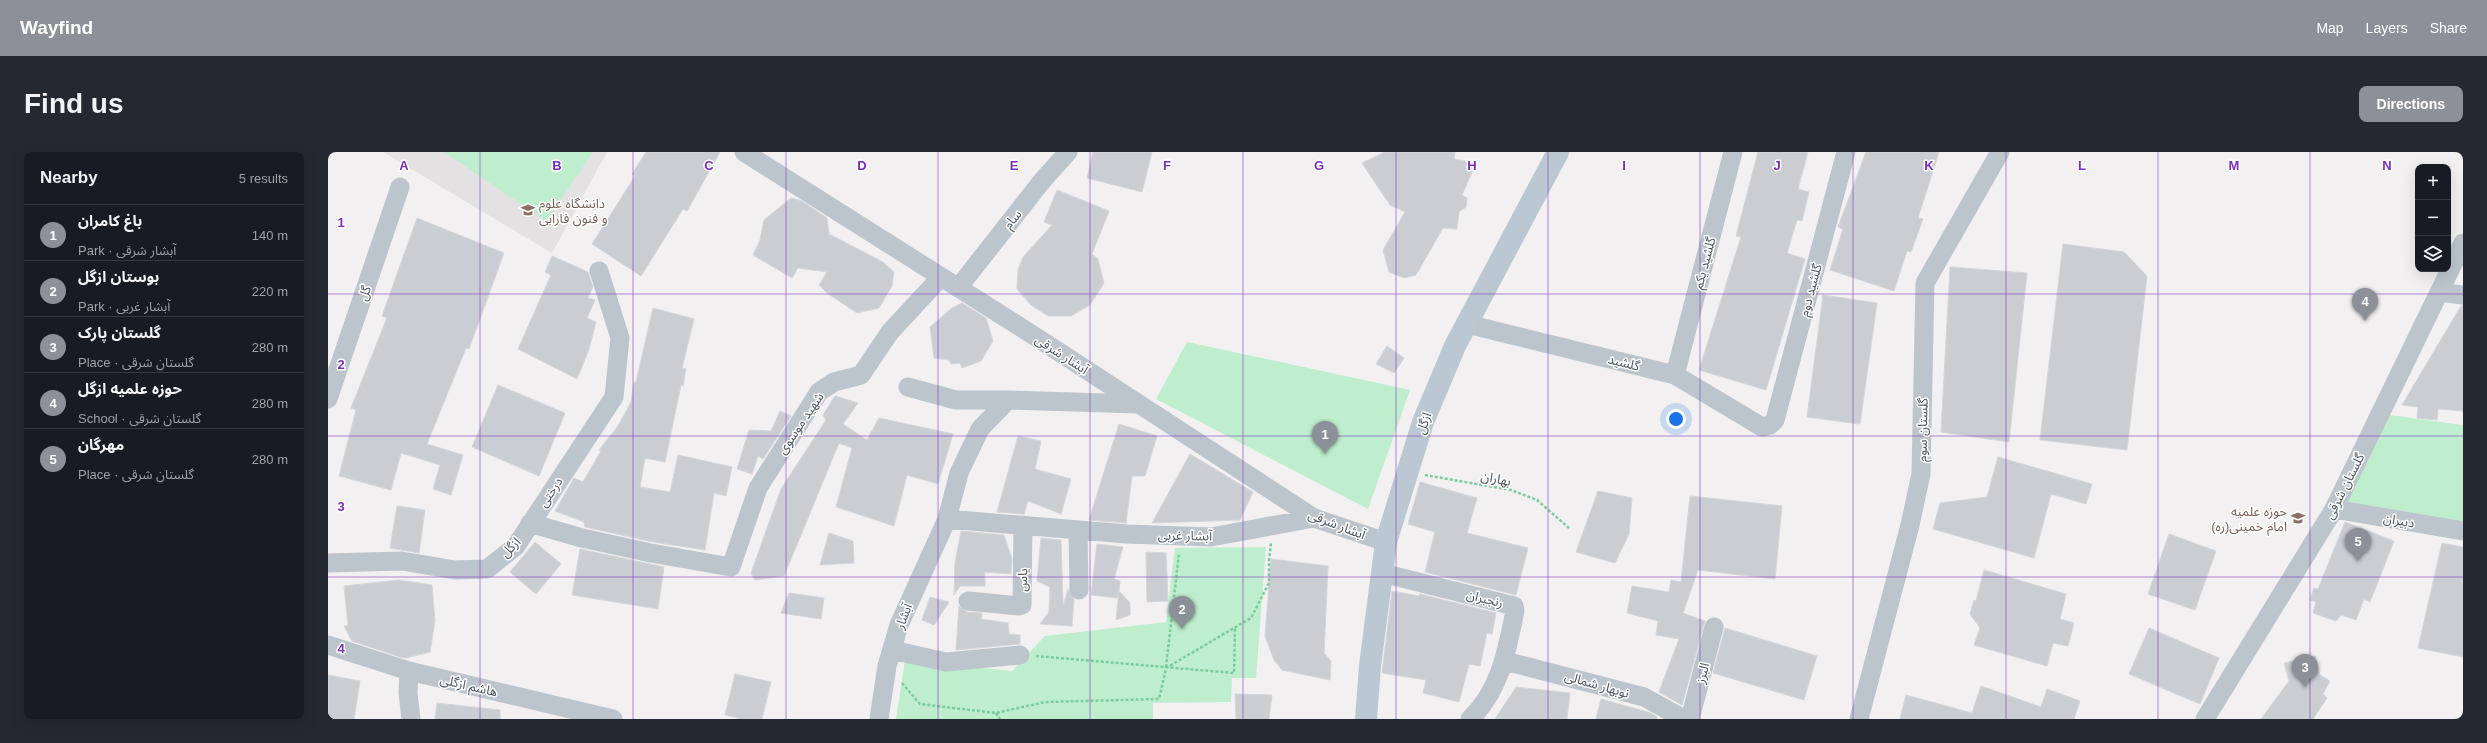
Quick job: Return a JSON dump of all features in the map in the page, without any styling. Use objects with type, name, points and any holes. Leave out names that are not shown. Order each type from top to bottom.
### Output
[{"type":"main road","name":"ازگل","points":[[1366,719],[1386,542],[1423,422],[1455,346],[1558,152]]},
{"type":"street","name":"آبشار شرقی","points":[[744,152],[941,277],[1314,518],[1386,542]]},
{"type":"street","name":"سام","points":[[958,288],[1042,180],[1068,152]]},
{"type":"street","name":"گلشيد يكم","points":[[1675,375],[1733,152]]},
{"type":"street","name":"گلشيد دوم","points":[[1770,425],[1775,420],[1846,152]]},
{"type":"street","name":"گلستان سوم","points":[[1859,719],[1910,525],[1921,474],[1925,283],[2000,152]]},
{"type":"street","name":"گل","points":[[328,399],[400,187]]},
{"type":"street","name":"گلستان شرقی","points":[[2205,719],[2334,509],[2463,243]]},
{"type":"street","name":"درختی","points":[[599,272],[620,338],[614,397],[530,523],[598,542],[731,567]]},
{"type":"street","name":"شهید موسوی","points":[[731,567],[758,488],[819,392],[834,382],[861,375],[890,332],[941,277]]},
{"type":"street","points":[[2440,292],[2463,295]]},
{"type":"street","name":"گلشید","points":[[1467,324],[1675,375],[1762,427],[1770,425]]},
{"type":"street","points":[[908,388],[956,400],[1138,404]]},
{"type":"street","name":"آبشار","points":[[879,719],[889,658],[899,625],[918,580],[947,519],[959,473],[980,429],[1008,400]]},
{"type":"street","name":"دبیران","points":[[2334,509],[2463,531]]},
{"type":"street","name":"آبشار غربی","points":[[1024,524],[1127,534],[1211,537],[1314,518]]},
{"type":"street","points":[[947,519],[1024,524]]},
{"type":"street","name":"ازگل","points":[[328,564],[402,561],[455,570],[487,569],[516,546],[530,523]]},
{"type":"street","name":"یاس","points":[[968,601],[1019,606],[1022,605],[1024,524]]},
{"type":"street","points":[[1078,530],[1079,590]]},
{"type":"street","name":"رنجبران","points":[[1382,573],[1514,606],[1515,611],[1505,661],[1492,690],[1470,719]]},
{"type":"street","name":"البرز","points":[[1690,719],[1714,627]]},
{"type":"street","name":"هاشم ازگلی","points":[[328,645],[409,671],[613,719]]},
{"type":"street","points":[[889,658],[946,662],[1020,655]]},
{"type":"street","name":"نوبهار شمالی","points":[[1505,661],[1644,697],[1684,719]]},
{"type":"street","points":[[409,671],[408,693],[411,719]]},
{"type":"path","name":"بهاران","points":[[1408,472],[1511,490],[1537,500],[1569,528]]},
{"type":"path","points":[[1166,668],[1251,618],[1269,583],[1269,560],[1274,525]]},
{"type":"path","points":[[889,658],[920,704],[996,713],[1045,702],[1159,698],[1166,668],[1181,535]]},
{"type":"path","points":[[1020,655],[1234,673],[1235,627]]},
{"type":"path","points":[[996,713],[996,719]]},
{"type":"path","points":[[996,713],[1000,719]]},
{"type":"shaded area","name":"دانشگاه علوم و فنون فارابی","points":[[383,152],[607,152],[552,253]]},
{"type":"green space","points":[[444,152],[593,152],[546,221]]},
{"type":"green space","points":[[1187,342],[1410,390],[1368,509],[1156,399]]},
{"type":"green space","points":[[2390,415],[2463,425],[2463,523],[2347,503]]},
{"type":"green space","points":[[1266,547],[1256,678],[1232,678],[1231,702],[1153,703],[1153,719],[896,719],[905,660],[1012,671],[1045,636],[1166,622],[1175,548]]},
{"type":"building","points":[[646,152],[720,152],[687,211],[683,209],[641,276],[592,244],[635,176],[632,174]]},
{"type":"building","points":[[1093,152],[1152,152],[1142,192],[1087,178]]},
{"type":"building","points":[[1385,152],[1455,152],[1454,159],[1476,163],[1462,195],[1467,198],[1466,207],[1459,212],[1457,229],[1443,228],[1416,275],[1404,278],[1389,272],[1383,250],[1405,212],[1390,205],[1362,163]]},
{"type":"building","points":[[1758,152],[1808,152],[1798,189],[1809,192],[1802,221],[1797,220],[1787,253],[1805,259],[1766,390],[1699,370],[1741,237],[1736,236]]},
{"type":"building","points":[[1866,152],[1939,152],[1918,218],[1923,219],[1911,252],[1907,251],[1894,291],[1830,270],[1843,229],[1838,227]]},
{"type":"building","points":[[1057,190],[1109,211],[1092,254],[1098,259],[1104,283],[1090,305],[1071,316],[1048,316],[1031,305],[1017,289],[1018,270],[1023,257],[1052,225],[1044,222]]},
{"type":"building","points":[[791,198],[802,201],[827,218],[829,234],[883,262],[894,272],[892,286],[879,308],[857,313],[827,293],[819,285],[827,272],[798,268],[792,278],[753,255],[760,240],[764,220]]},
{"type":"building","points":[[417,218],[504,253],[469,349],[466,348],[427,444],[463,455],[451,495],[433,489],[440,465],[401,453],[391,490],[339,476],[356,410],[351,408],[387,318],[382,316]]},
{"type":"building","points":[[2063,244],[2124,252],[2147,276],[2127,450],[2040,440]]},
{"type":"building","points":[[552,256],[588,272],[593,287],[588,298],[595,300],[587,318],[596,322],[589,349],[577,379],[518,349],[551,275],[545,272]]},
{"type":"building","points":[[1950,267],[2027,273],[2009,442],[1941,432]]},
{"type":"building","points":[[1823,295],[1877,303],[1860,424],[1807,417]]},
{"type":"building","points":[[962,303],[986,318],[993,341],[981,361],[962,368],[960,363],[951,364],[949,360],[934,358],[930,327],[952,308]]},
{"type":"building","points":[[2461,306],[2463,306],[2463,411],[2438,409],[2437,420],[2417,418],[2418,407],[2402,405]]},
{"type":"building","points":[[653,308],[694,319],[682,368],[686,369],[683,386],[681,385],[665,462],[645,458],[640,487],[670,492],[678,455],[732,467],[726,496],[714,493],[705,550],[653,542],[585,527],[584,522],[555,511],[574,478],[583,482],[601,451],[599,450],[618,426],[631,402],[634,382],[636,382]]},
{"type":"building","points":[[1387,346],[1404,358],[1394,373],[1376,364]]},
{"type":"building","points":[[498,385],[565,413],[539,476],[472,447]]},
{"type":"building","points":[[835,396],[858,403],[843,424],[867,440],[879,418],[953,434],[938,484],[907,475],[894,526],[836,507],[852,448],[839,443],[784,576],[755,580],[751,573],[781,489],[826,420],[823,415]]},
{"type":"building","points":[[780,411],[791,416],[763,459],[758,456],[752,474],[737,469],[749,430],[771,431]]},
{"type":"building","points":[[1119,424],[1157,436],[1145,476],[1132,476],[1126,523],[1089,520]]},
{"type":"building","points":[[1018,436],[1041,441],[1035,469],[1071,479],[1061,514],[1028,501],[1024,514],[997,512]]},
{"type":"building","points":[[1190,454],[1253,492],[1240,520],[1152,523]]},
{"type":"building","points":[[1998,457],[2092,484],[2086,504],[2051,494],[2034,558],[1933,529],[1940,503],[1987,497]]},
{"type":"building","points":[[1420,482],[1477,498],[1467,533],[1528,548],[1516,595],[1425,572],[1435,532],[1408,524]]},
{"type":"building","points":[[1598,491],[1632,498],[1629,534],[1615,563],[1576,552]]},
{"type":"building","points":[[1690,496],[1782,506],[1775,579],[1698,570],[1683,613],[1705,621],[1682,705],[1659,692],[1679,639],[1656,635],[1658,621],[1627,613],[1632,586],[1669,592],[1671,580],[1681,582]]},
{"type":"building","points":[[397,506],[425,510],[419,553],[390,548]]},
{"type":"building","points":[[2345,522],[2394,541],[2370,602],[2364,599],[2356,620],[2341,615],[2336,621],[2313,613],[2316,602],[2310,600],[2314,588],[2318,589]]},
{"type":"building","points":[[961,531],[1004,535],[1012,559],[1011,574],[985,572],[985,586],[960,586],[954,595],[955,563]]},
{"type":"building","points":[[829,533],[853,541],[854,563],[820,565]]},
{"type":"building","points":[[2169,534],[2216,551],[2195,610],[2148,594]]},
{"type":"building","points":[[1041,538],[1061,540],[1063,606],[1068,589],[1074,599],[1072,626],[1040,624],[1049,612],[1050,587],[1037,581]]},
{"type":"building","points":[[535,542],[561,564],[536,594],[510,572]]},
{"type":"building","points":[[2442,543],[2463,547],[2463,657],[2418,648]]},
{"type":"building","points":[[1097,544],[1123,547],[1114,579],[1120,581],[1118,598],[1091,595]]},
{"type":"building","points":[[580,549],[664,567],[658,609],[572,595]]},
{"type":"building","points":[[1146,552],[1166,553],[1168,601],[1147,602]]},
{"type":"building","points":[[1271,559],[1328,566],[1324,653],[1331,661],[1330,680],[1282,670],[1274,660],[1265,636]]},
{"type":"building","points":[[1984,570],[2066,594],[2060,619],[2074,623],[2068,646],[2053,643],[2047,666],[1974,645],[1980,628],[1970,614],[1974,600],[1976,601]]},
{"type":"building","points":[[399,580],[432,585],[435,621],[430,652],[406,658],[400,657],[352,641],[344,626],[348,626],[344,586]]},
{"type":"building","points":[[1119,591],[1130,603],[1130,615],[1116,620]]},
{"type":"building","points":[[1392,591],[1419,596],[1420,594],[1496,613],[1492,634],[1487,633],[1480,666],[1469,664],[1459,702],[1423,693],[1426,680],[1382,673]]},
{"type":"building","points":[[789,593],[824,598],[821,619],[781,613]]},
{"type":"building","points":[[930,597],[949,602],[934,625],[922,620]]},
{"type":"building","points":[[959,606],[967,612],[982,613],[981,619],[1008,623],[1009,634],[1020,635],[1020,644],[956,650]]},
{"type":"building","points":[[1725,628],[1817,656],[1804,700],[1713,673]]},
{"type":"building","points":[[2149,628],[2219,658],[2200,704],[2129,674]]},
{"type":"building","points":[[2315,656],[2320,675],[2330,681],[2323,694],[2327,698],[2313,719],[2261,719],[2289,681],[2284,663]]},
{"type":"building","points":[[735,674],[771,682],[762,719],[741,719],[725,715]]},
{"type":"building","points":[[328,675],[360,681],[354,719],[328,719]]},
{"type":"building","points":[[1981,686],[2041,707],[2047,689],[2080,701],[2074,719],[1900,719],[1906,695],[1972,713]]},
{"type":"building","points":[[1516,687],[1570,693],[1567,719],[1495,719]]},
{"type":"building","points":[[1235,694],[1272,695],[1269,719],[1236,719]]},
{"type":"building","points":[[1601,699],[1651,713],[1657,717],[1657,719],[1596,719]]},
{"type":"building","points":[[437,703],[500,710],[500,719],[435,719]]},
{"type":"place","name":"دانشگاه علوم و فنون فارابی","points":[[528,210]]},
{"type":"place","name":"حوزه علمیه ازگل","points":[[2365,321]]},
{"type":"place","name":"باغ کامران","points":[[1325,454]]},
{"type":"place","name":"حوزه علمیه امام خمینی(ره)","points":[[2298,518]]},
{"type":"place","name":"مهرگان","points":[[2358,561]]},
{"type":"place","name":"بوستان ازگل","points":[[1182,629]]},
{"type":"place","name":"گلستان پارک","points":[[2305,687]]}]
